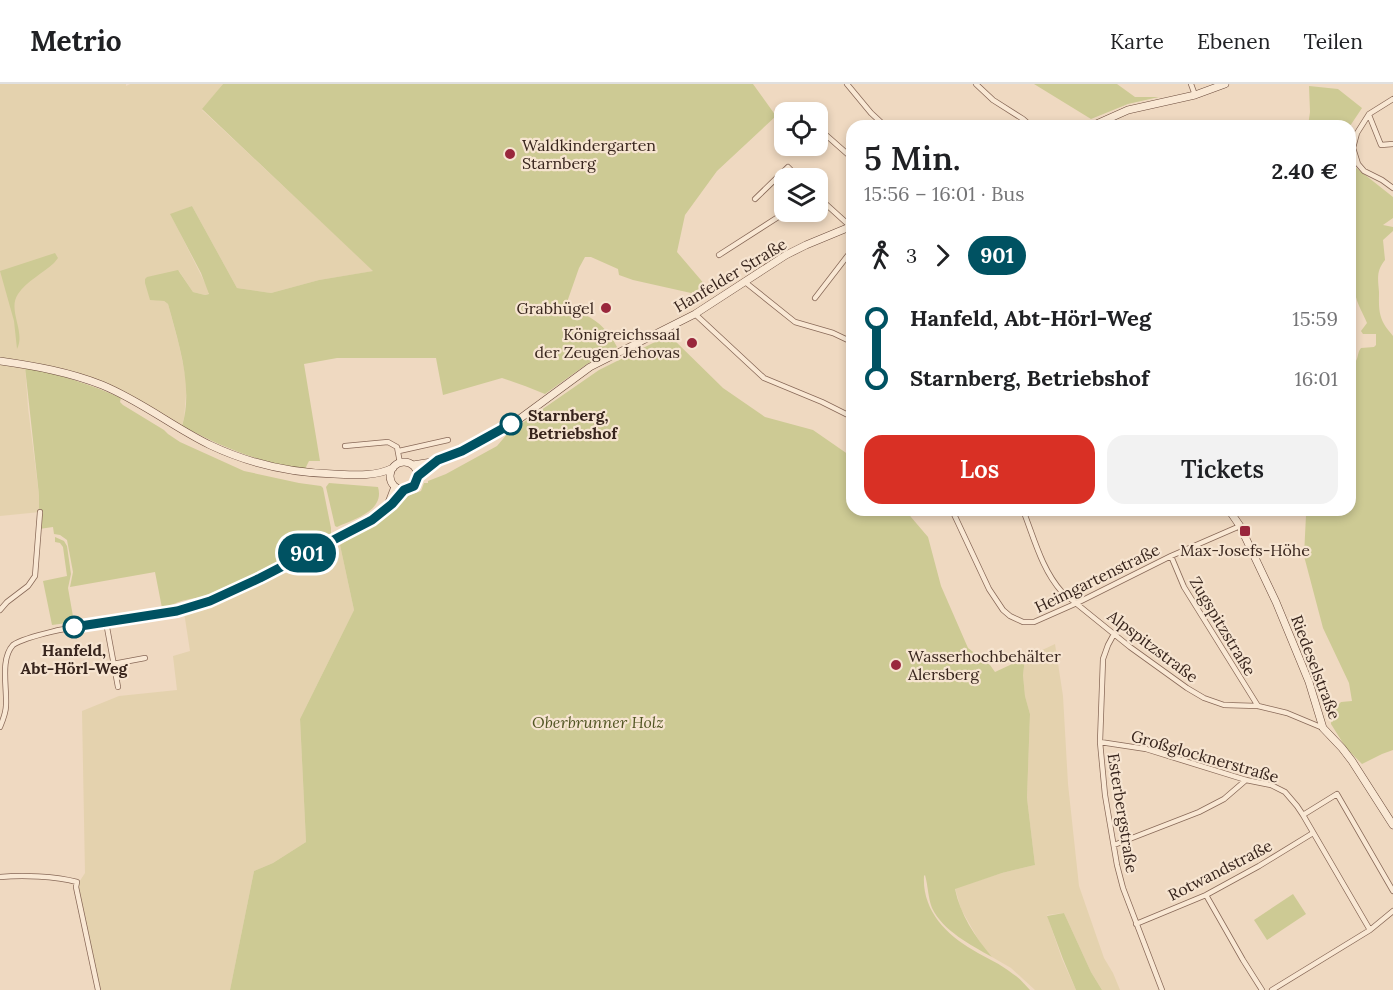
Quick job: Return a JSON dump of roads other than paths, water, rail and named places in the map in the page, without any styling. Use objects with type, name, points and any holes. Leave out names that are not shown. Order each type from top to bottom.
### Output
[{"type":"street","points":[[847,84],[879,120]]},
{"type":"street","points":[[976,84],[993,99],[1024,120]]},
{"type":"street","points":[[1191,84],[1195,94]]},
{"type":"street","points":[[1106,120],[1128,110],[1195,94],[1225,84]]},
{"type":"street","points":[[1356,137],[1369,114],[1393,99]]},
{"type":"street","points":[[1369,114],[1381,145],[1393,144]]},
{"type":"street","points":[[828,137],[846,153]]},
{"type":"street","points":[[1356,159],[1364,171],[1393,188]]},
{"type":"street","points":[[755,199],[774,181]]},
{"type":"street","points":[[828,206],[846,222]]},
{"type":"street","points":[[719,255],[774,220]]},
{"type":"street","name":"Hanfelder Straße","points":[[412,465],[438,460],[481,441],[518,420],[590,367],[694,315],[786,255],[846,228]]},
{"type":"street","points":[[815,298],[846,258]]},
{"type":"street","points":[[745,282],[795,322],[846,339]]},
{"type":"street","points":[[694,315],[764,378],[846,414]]},
{"type":"street","points":[[0,361],[53,370],[103,386],[134,400],[211,445],[246,459],[281,468],[321,474],[350,475],[369,475],[405,462],[415,468],[418,476],[414,486],[404,490],[392,504],[372,520],[210,601],[177,611],[42,634],[14,644],[7,653],[3,672],[6,704],[0,728]]},
{"type":"street","points":[[399,451],[448,440]]},
{"type":"street","points":[[345,446],[388,442],[394,444],[399,451],[400,463]]},
{"type":"street","name":"Hanfelder Straße","points":[[418,476],[438,460]]},
{"type":"street","points":[[385,509],[391,496],[393,484],[390,475],[393,468]]},
{"type":"street","points":[[369,475],[404,490]]},
{"type":"street","points":[[0,610],[28,586],[35,576],[40,512]]},
{"type":"street","name":"Heimgartenstraße","points":[[955,516],[989,589],[1003,610],[1023,622],[1034,622],[1077,603],[1171,556],[1240,526]]},
{"type":"street","name":"Alpspitzstraße","points":[[1025,516],[1053,583],[1114,634],[1187,688],[1204,698],[1224,705],[1258,706],[1290,713],[1323,728]]},
{"type":"street","name":"Riedeselstraße","points":[[1233,516],[1276,602],[1309,682],[1323,728],[1342,747],[1393,825]]},
{"type":"street","name":"Zugspitzstraße","points":[[1171,556],[1184,588],[1258,706]]},
{"type":"street","points":[[106,622],[118,687]]},
{"type":"street","name":"Esterbergstraße","points":[[1114,634],[1103,659],[1100,742],[1105,795],[1122,885],[1162,990]]},
{"type":"street","points":[[0,648],[7,653]]},
{"type":"street","points":[[113,664],[145,658]]},
{"type":"street","name":"Großglocknerstraße","points":[[1100,742],[1146,749],[1246,780],[1271,785],[1284,792],[1303,815],[1370,930]]},
{"type":"street","points":[[1114,845],[1199,812],[1224,799],[1246,780]]},
{"type":"street","points":[[1303,815],[1337,794],[1393,891]]},
{"type":"street","name":"Rotwandstraße","points":[[1136,924],[1206,895],[1313,833]]},
{"type":"street","points":[[0,877],[29,876],[77,882],[76,887],[98,990]]},
{"type":"street","points":[[1206,895],[1262,990]]},
{"type":"street","points":[[1272,990],[1370,930],[1393,911]]},
{"type":"place","name":"Waldkindergarten Starnberg","points":[[510,154]]},
{"type":"place","name":"Grabhügel","points":[[606,308]]},
{"type":"place","name":"Königreichssaal der Zeugen Jehovas","points":[[692,343]]},
{"type":"place","name":"Starnberg, Betriebshof","points":[[511,424]]},
{"type":"place","name":"Max-Josefs-Höhe","points":[[1245,531]]},
{"type":"place","name":"Hanfeld, Abt-Hörl-Weg","points":[[74,627]]},
{"type":"place","name":"Wasserhochbehälter Alersberg","points":[[896,665]]},
{"type":"park label","name":"Oberbrunner Holz","points":[[598,722]]}]
